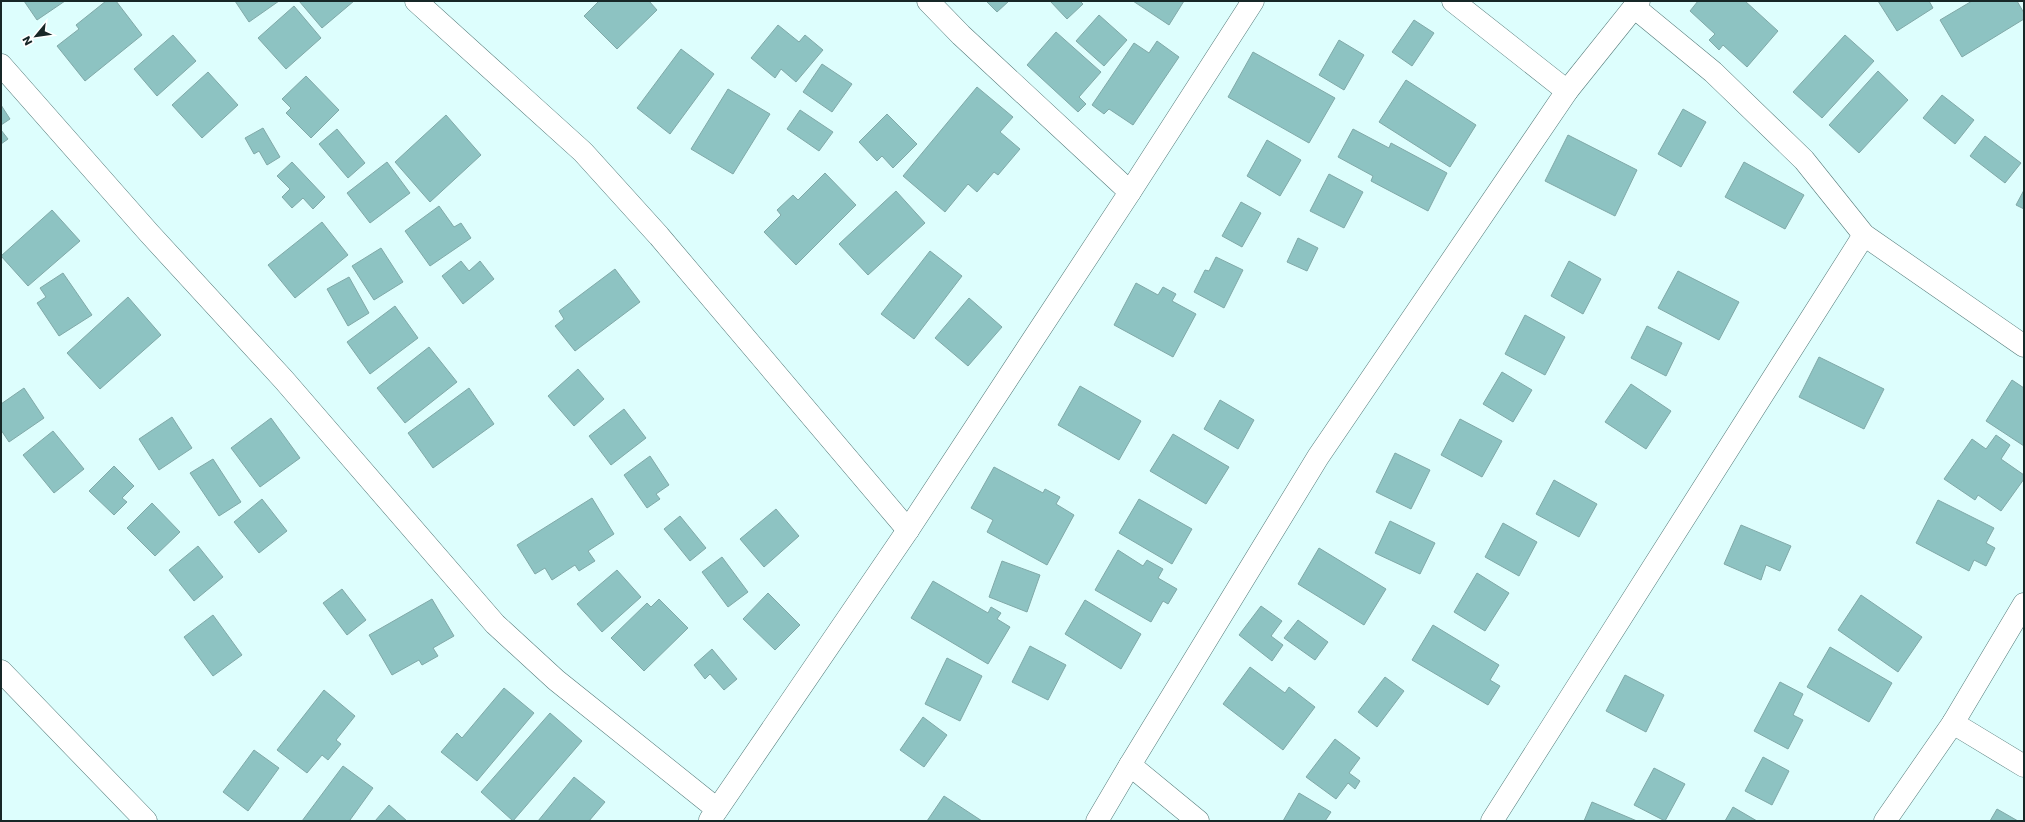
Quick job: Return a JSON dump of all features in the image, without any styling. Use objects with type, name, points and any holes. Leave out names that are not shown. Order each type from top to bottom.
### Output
[{"type":"street","points":[[416,1],[583,152],[659,236],[908,530]]},
{"type":"street","points":[[928,1],[961,36],[1130,192]]},
{"type":"street","points":[[1,65],[149,233],[284,380],[495,624],[556,680],[713,815],[908,530],[1130,192],[1253,1]]},
{"type":"street","points":[[1453,1],[1567,91]]},
{"type":"street","points":[[1097,821],[1318,457],[1567,91],[1637,4],[1713,72],[1804,160],[1864,235],[2024,346]]},
{"type":"street","points":[[1492,821],[1864,235]]},
{"type":"street","points":[[1884,821],[1953,722],[2024,604]]},
{"type":"street","points":[[1,671],[146,821]]},
{"type":"street","points":[[1953,722],[2024,766]]},
{"type":"street","points":[[1130,765],[1198,821]]},
{"type":"building","points":[[24,1],[65,1],[37,20]]},
{"type":"building","points":[[106,1],[116,1],[142,35],[85,81],[57,46],[79,29],[76,25]]},
{"type":"building","points":[[235,1],[279,1],[249,22]]},
{"type":"building","points":[[299,1],[354,1],[322,28]]},
{"type":"building","points":[[599,1],[649,1],[657,10],[617,49],[584,16]]},
{"type":"building","points":[[986,1],[1009,1],[997,12]]},
{"type":"building","points":[[1050,1],[1080,1],[1083,4],[1067,19]]},
{"type":"building","points":[[1133,1],[1184,1],[1169,25]]},
{"type":"building","points":[[1698,1],[1745,1],[1778,31],[1747,67],[1723,45],[1719,50],[1709,40],[1715,34],[1690,11]]},
{"type":"building","points":[[1878,1],[1929,1],[1933,8],[1897,31]]},
{"type":"building","points":[[1972,1],[2017,1],[2024,13],[2024,19],[1962,57],[1940,20]]},
{"type":"building","points":[[294,6],[321,38],[286,69],[258,38]]},
{"type":"building","points":[[1099,15],[1127,40],[1104,66],[1076,41]]},
{"type":"building","points":[[1414,20],[1434,33],[1412,66],[1392,52]]},
{"type":"building","points":[[778,25],[799,42],[805,35],[823,50],[796,82],[781,69],[775,78],[751,58]]},
{"type":"building","points":[[1056,32],[1101,72],[1079,97],[1086,104],[1078,112],[1027,65]]},
{"type":"building","points":[[173,35],[196,61],[157,96],[134,69]]},
{"type":"building","points":[[1845,35],[1874,61],[1822,118],[1793,92]]},
{"type":"building","points":[[1339,40],[1364,55],[1344,90],[1319,75]]},
{"type":"building","points":[[1157,41],[1179,57],[1133,125],[1109,109],[1104,114],[1092,105],[1134,43],[1149,53]]},
{"type":"building","points":[[681,49],[714,74],[670,134],[637,108]]},
{"type":"building","points":[[1253,52],[1335,98],[1309,143],[1228,97]]},
{"type":"building","points":[[822,64],[852,84],[832,112],[803,92]]},
{"type":"building","points":[[1878,71],[1908,100],[1859,153],[1829,125]]},
{"type":"building","points":[[208,72],[238,105],[202,138],[172,105]]},
{"type":"building","points":[[306,76],[339,110],[311,138],[286,113],[291,108],[282,99]]},
{"type":"building","points":[[1406,80],[1476,125],[1450,167],[1379,122]]},
{"type":"building","points":[[977,87],[1013,117],[1000,132],[1020,149],[998,175],[994,172],[977,192],[968,184],[945,212],[903,176]]},
{"type":"building","points":[[728,89],[770,114],[733,174],[691,149]]},
{"type":"building","points":[[1942,95],[1974,120],[1955,144],[1923,118]]},
{"type":"building","points":[[1,105],[10,119],[1,125]]},
{"type":"building","points":[[1683,109],[1706,122],[1681,167],[1658,154]]},
{"type":"building","points":[[800,110],[833,132],[819,151],[787,129]]},
{"type":"building","points":[[887,114],[917,144],[893,168],[882,156],[877,161],[859,142]]},
{"type":"building","points":[[446,115],[481,155],[430,202],[395,162]]},
{"type":"building","points":[[263,128],[280,157],[267,165],[259,151],[254,154],[245,138]]},
{"type":"building","points":[[337,129],[365,163],[348,178],[319,144]]},
{"type":"building","points":[[1353,129],[1389,148],[1391,143],[1447,173],[1428,211],[1371,181],[1373,176],[1338,157]]},
{"type":"building","points":[[1,130],[8,139],[1,144]]},
{"type":"building","points":[[1568,135],[1637,170],[1615,216],[1545,181]]},
{"type":"building","points":[[1985,136],[2021,163],[2005,183],[1970,156]]},
{"type":"building","points":[[1267,140],[1301,160],[1280,196],[1247,176]]},
{"type":"building","points":[[292,162],[325,197],[313,209],[303,198],[292,208],[282,197],[290,189],[277,176]]},
{"type":"building","points":[[387,162],[410,193],[370,223],[347,193]]},
{"type":"building","points":[[1744,162],[1804,195],[1785,229],[1725,197]]},
{"type":"building","points":[[825,173],[856,205],[796,265],[764,232],[781,215],[777,210],[793,195],[798,200]]},
{"type":"building","points":[[1329,174],[1363,192],[1344,228],[1310,211]]},
{"type":"building","points":[[2024,190],[2024,209],[2016,205]]},
{"type":"building","points":[[896,191],[925,223],[868,275],[839,244]]},
{"type":"building","points":[[1241,202],[1261,213],[1242,247],[1222,236]]},
{"type":"building","points":[[439,206],[454,227],[461,223],[471,238],[430,266],[405,231]]},
{"type":"building","points":[[52,210],[80,241],[28,286],[1,256]]},
{"type":"building","points":[[322,222],[348,255],[295,298],[268,265]]},
{"type":"building","points":[[1298,238],[1318,248],[1307,271],[1287,262]]},
{"type":"building","points":[[381,248],[403,282],[374,300],[352,266]]},
{"type":"building","points":[[930,251],[962,276],[914,339],[881,314]]},
{"type":"building","points":[[1216,257],[1243,270],[1224,308],[1194,292],[1205,270],[1209,271]]},
{"type":"building","points":[[461,261],[469,271],[480,261],[494,279],[463,304],[442,276]]},
{"type":"building","points":[[1569,261],[1601,279],[1583,314],[1551,296]]},
{"type":"building","points":[[615,269],[640,302],[575,351],[555,326],[564,319],[559,311]]},
{"type":"building","points":[[1678,271],[1739,302],[1719,340],[1658,308]]},
{"type":"building","points":[[63,273],[92,315],[59,336],[37,303],[46,297],[40,288]]},
{"type":"building","points":[[349,277],[369,313],[348,326],[327,289]]},
{"type":"building","points":[[1136,283],[1158,295],[1163,287],[1176,294],[1172,301],[1196,314],[1173,357],[1114,325]]},
{"type":"building","points":[[128,297],[161,335],[100,389],[67,353]]},
{"type":"building","points":[[969,298],[1002,327],[968,366],[935,338]]},
{"type":"building","points":[[395,306],[418,338],[370,374],[347,342]]},
{"type":"building","points":[[1525,315],[1565,337],[1545,375],[1505,354]]},
{"type":"building","points":[[1647,326],[1682,343],[1666,376],[1631,358]]},
{"type":"building","points":[[429,347],[457,382],[405,423],[377,388]]},
{"type":"building","points":[[1819,357],[1884,389],[1864,429],[1799,397]]},
{"type":"building","points":[[578,369],[604,399],[574,426],[548,396]]},
{"type":"building","points":[[1502,372],[1532,390],[1513,422],[1483,404]]},
{"type":"building","points":[[2012,380],[2024,388],[2024,446],[1986,421]]},
{"type":"building","points":[[1631,384],[1671,411],[1646,449],[1605,422]]},
{"type":"building","points":[[1080,386],[1141,421],[1119,460],[1058,425]]},
{"type":"building","points":[[24,388],[44,418],[9,442],[1,430],[1,404]]},
{"type":"building","points":[[469,388],[494,424],[433,468],[408,433]]},
{"type":"building","points":[[1220,400],[1254,420],[1238,449],[1204,429]]},
{"type":"building","points":[[624,409],[646,438],[611,465],[589,436]]},
{"type":"building","points":[[172,417],[192,448],[159,470],[139,439]]},
{"type":"building","points":[[271,418],[300,458],[260,487],[231,448]]},
{"type":"building","points":[[1460,419],[1502,441],[1482,477],[1441,455]]},
{"type":"building","points":[[53,431],[84,469],[54,493],[23,455]]},
{"type":"building","points":[[1173,434],[1229,467],[1206,504],[1150,471]]},
{"type":"building","points":[[1996,435],[2010,445],[2001,459],[2024,475],[2024,479],[2001,511],[1978,495],[1975,500],[1944,479],[1972,439],[1986,449]]},
{"type":"building","points":[[1395,453],[1430,470],[1411,509],[1376,492]]},
{"type":"building","points":[[650,456],[669,485],[656,494],[660,499],[647,508],[624,475]]},
{"type":"building","points":[[213,459],[241,502],[219,516],[190,473]]},
{"type":"building","points":[[114,466],[134,486],[122,498],[127,502],[114,515],[89,491]]},
{"type":"building","points":[[994,467],[1043,493],[1045,489],[1060,497],[1056,504],[1074,515],[1047,565],[987,532],[993,520],[971,508]]},
{"type":"building","points":[[1554,480],[1597,504],[1579,537],[1536,514]]},
{"type":"building","points":[[592,498],[614,534],[588,551],[595,561],[579,571],[575,565],[552,580],[545,568],[535,574],[517,545]]},
{"type":"building","points":[[262,499],[287,531],[259,553],[234,522]]},
{"type":"building","points":[[1139,499],[1192,529],[1172,564],[1119,533]]},
{"type":"building","points":[[1938,500],[1994,528],[1986,543],[1995,548],[1986,566],[1974,560],[1969,571],[1916,543]]},
{"type":"building","points":[[152,503],[180,532],[155,556],[127,528]]},
{"type":"building","points":[[776,509],[799,536],[764,567],[740,539]]},
{"type":"building","points":[[680,516],[706,548],[690,561],[664,529]]},
{"type":"building","points":[[1390,521],[1435,543],[1420,574],[1375,553]]},
{"type":"building","points":[[1503,523],[1537,542],[1519,576],[1485,557]]},
{"type":"building","points":[[1741,525],[1791,546],[1780,571],[1766,565],[1761,580],[1724,564]]},
{"type":"building","points":[[198,546],[223,577],[194,601],[169,570]]},
{"type":"building","points":[[1319,548],[1386,589],[1364,625],[1298,584]]},
{"type":"building","points":[[1118,550],[1143,566],[1147,560],[1163,569],[1158,578],[1177,589],[1168,604],[1163,601],[1151,622],[1095,590]]},
{"type":"building","points":[[722,557],[748,592],[728,607],[702,572]]},
{"type":"building","points":[[1002,561],[1040,575],[1027,612],[989,597]]},
{"type":"building","points":[[617,570],[641,597],[602,632],[577,604]]},
{"type":"building","points":[[1477,573],[1509,593],[1485,631],[1454,612]]},
{"type":"building","points":[[933,581],[988,613],[991,607],[1001,613],[997,619],[1010,627],[988,664],[911,618]]},
{"type":"building","points":[[342,589],[366,620],[347,635],[323,603]]},
{"type":"building","points":[[768,593],[800,625],[775,650],[743,619]]},
{"type":"building","points":[[1861,595],[1922,637],[1898,672],[1838,630]]},
{"type":"building","points":[[432,599],[454,636],[433,648],[438,656],[422,665],[419,660],[392,675],[369,635]]},
{"type":"building","points":[[659,599],[688,628],[644,671],[611,638],[647,603],[651,607]]},
{"type":"building","points":[[1085,600],[1141,634],[1121,669],[1065,634]]},
{"type":"building","points":[[1261,606],[1282,621],[1271,636],[1283,645],[1272,661],[1239,635]]},
{"type":"building","points":[[213,615],[242,655],[213,676],[184,637]]},
{"type":"building","points":[[1298,620],[1328,642],[1315,660],[1284,638]]},
{"type":"building","points":[[1433,625],[1499,665],[1490,680],[1500,686],[1488,705],[1412,660]]},
{"type":"building","points":[[1030,646],[1066,665],[1048,700],[1012,682]]},
{"type":"building","points":[[1830,647],[1892,683],[1869,722],[1807,687]]},
{"type":"building","points":[[712,649],[737,679],[724,690],[710,674],[705,679],[694,665]]},
{"type":"building","points":[[947,658],[982,676],[960,721],[925,704]]},
{"type":"building","points":[[1250,667],[1285,693],[1289,687],[1315,707],[1283,750],[1223,704]]},
{"type":"building","points":[[1625,675],[1664,695],[1646,732],[1606,711]]},
{"type":"building","points":[[1385,677],[1404,691],[1377,727],[1358,712]]},
{"type":"building","points":[[1780,682],[1803,694],[1793,715],[1803,720],[1788,749],[1754,731]]},
{"type":"building","points":[[504,688],[534,713],[477,781],[441,752],[457,733],[462,738]]},
{"type":"building","points":[[324,690],[355,716],[336,740],[341,744],[328,760],[322,755],[307,773],[277,750]]},
{"type":"building","points":[[550,713],[582,741],[513,821],[481,792]]},
{"type":"building","points":[[923,717],[947,735],[924,767],[900,750]]},
{"type":"building","points":[[1335,739],[1360,758],[1349,773],[1360,781],[1355,789],[1348,783],[1336,799],[1306,777]]},
{"type":"building","points":[[254,750],[279,768],[248,811],[223,792]]},
{"type":"building","points":[[1763,757],[1789,771],[1772,805],[1745,791]]},
{"type":"building","points":[[343,766],[373,788],[350,820],[352,821],[302,821]]},
{"type":"building","points":[[1654,768],[1685,784],[1665,821],[1634,805]]},
{"type":"building","points":[[574,777],[605,802],[589,821],[538,821]]},
{"type":"building","points":[[1299,793],[1331,812],[1325,821],[1283,821]]},
{"type":"building","points":[[944,796],[982,821],[927,821]]},
{"type":"building","points":[[1592,802],[1637,821],[1584,821]]},
{"type":"building","points":[[389,805],[407,821],[375,821]]},
{"type":"building","points":[[1733,807],[1757,821],[1725,821]]},
{"type":"building","points":[[1997,809],[2018,821],[1990,821]]}]
